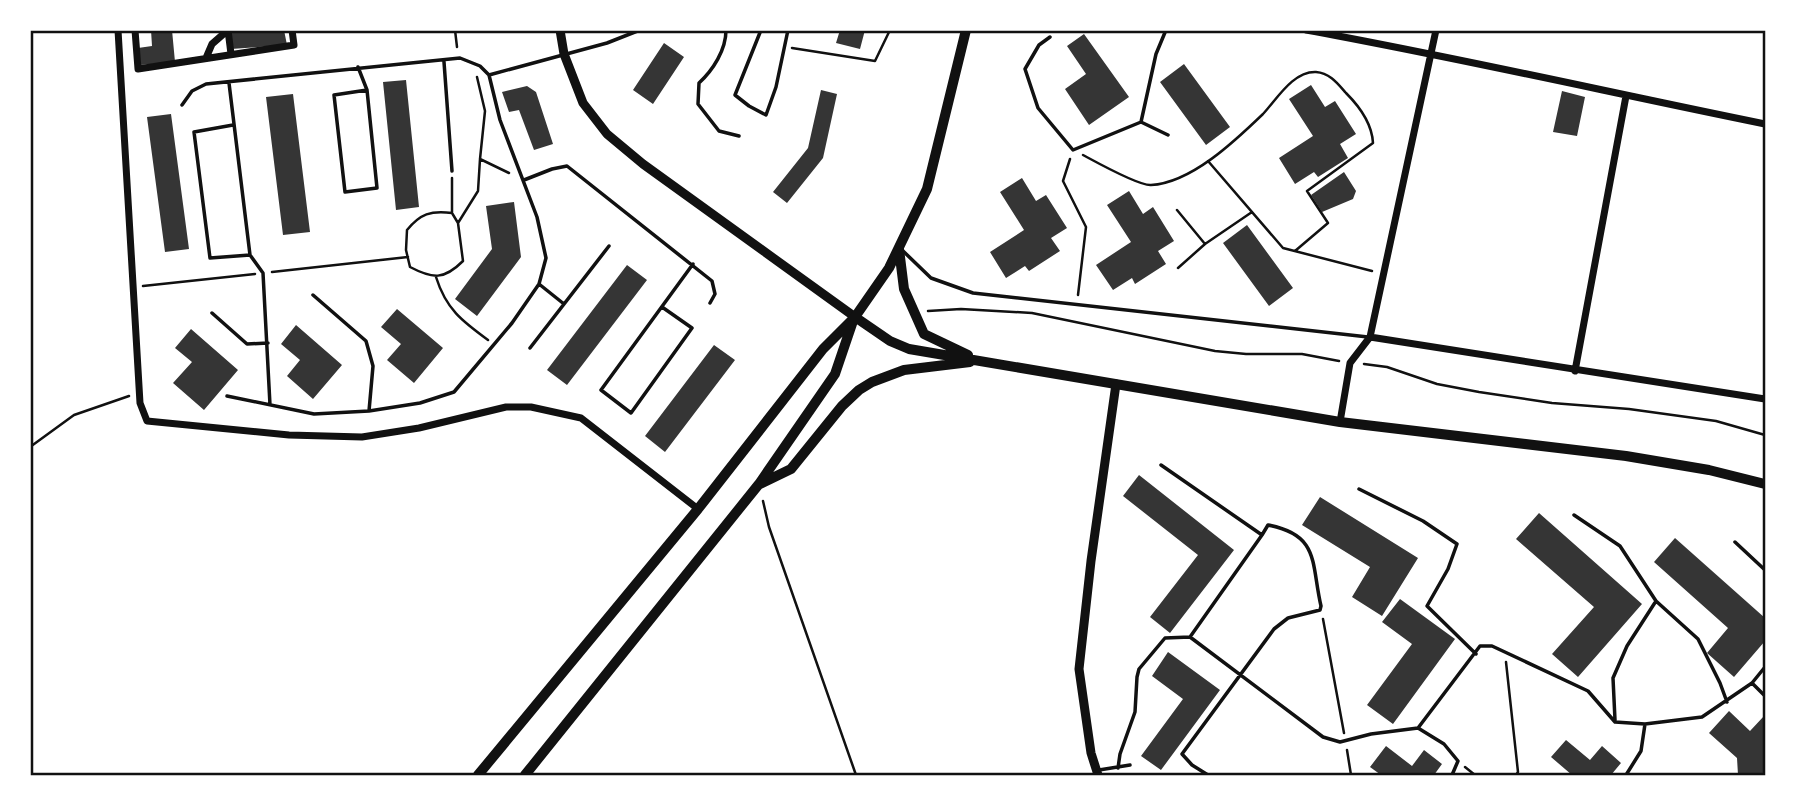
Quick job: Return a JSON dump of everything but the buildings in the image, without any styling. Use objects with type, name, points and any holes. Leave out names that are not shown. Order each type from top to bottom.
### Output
[{"type":"main road","points":[[478,775],[698,509],[823,349],[855,317],[889,268],[928,189],[966,30]]},
{"type":"main road","points":[[899,247],[904,289],[924,334],[982,361]]},
{"type":"main road","points":[[855,317],[890,341],[909,349],[1340,422],[1626,456],[1709,470],[1765,484]]},
{"type":"main road","points":[[525,775],[759,484],[835,374],[855,317]]},
{"type":"main road","points":[[759,484],[791,469],[842,406],[872,382],[904,370],[982,361]]},
{"type":"street","points":[[118,30],[139,392],[147,421],[289,435],[362,437],[419,428],[506,407],[531,407],[581,418],[698,509]]},
{"type":"street","points":[[135,30],[138,69],[294,45],[292,30]]},
{"type":"street","points":[[206,58],[212,44],[228,30]]},
{"type":"street","points":[[228,30],[231,54]]},
{"type":"street","points":[[559,30],[564,54],[583,103],[607,134],[643,164],[855,317]]},
{"type":"street","points":[[1306,30],[1431,53],[1765,124]]},
{"type":"street","points":[[1340,422],[1350,363],[1370,337],[1436,30]]},
{"type":"street","points":[[1575,371],[1626,96]]},
{"type":"street","points":[[1370,337],[1765,399]]},
{"type":"street","points":[[1097,773],[1091,753],[1079,669],[1116,384]]},
{"type":"lane","points":[[489,75],[607,43],[640,30]]},
{"type":"lane","points":[[726,30],[726,38],[712,71],[699,83],[698,104],[719,131],[739,136]]},
{"type":"lane","points":[[761,30],[735,95],[766,116],[776,87],[788,30]]},
{"type":"lane","points":[[1141,122],[1156,54],[1166,30]]},
{"type":"lane","points":[[1050,37],[1039,45],[1025,69],[1038,108],[1073,150],[1141,122],[1168,135]]},
{"type":"lane","points":[[182,104],[198,86],[229,82],[460,58],[480,66],[489,75],[500,120],[537,216],[546,258],[538,284],[512,323],[454,392],[420,403],[369,411],[314,414],[227,396]]},
{"type":"lane","points":[[444,61],[452,171]]},
{"type":"lane","points":[[358,67],[368,90],[377,188],[345,191],[334,95],[368,90]]},
{"type":"lane","points":[[229,82],[250,254],[262,273],[270,405]]},
{"type":"lane","points":[[233,125],[194,132],[210,258],[250,254]]},
{"type":"lane","points":[[524,180],[567,166],[712,281],[715,294],[710,303]]},
{"type":"lane","points":[[530,348],[609,246]]},
{"type":"lane","points":[[899,247],[931,278],[973,293],[1370,337]]},
{"type":"lane","points":[[662,307],[692,328],[631,413],[600,390],[692,264]]},
{"type":"lane","points":[[538,284],[565,304]]},
{"type":"lane","points":[[313,295],[366,341],[373,366],[369,411]]},
{"type":"lane","points":[[212,313],[247,344],[268,343]]},
{"type":"lane","points":[[1161,465],[1262,535]]},
{"type":"lane","points":[[1359,489],[1423,521],[1457,544],[1448,569],[1427,606],[1476,654]]},
{"type":"lane","points":[[1574,515],[1620,546],[1656,601],[1698,639],[1727,702]]},
{"type":"lane","points":[[1190,636],[1268,524],[1283,528],[1305,542],[1312,554],[1320,610],[1288,618],[1274,629],[1182,754],[1192,765],[1208,775]]},
{"type":"lane","points":[[1735,542],[1765,570]]},
{"type":"lane","points":[[1615,722],[1613,678],[1627,646],[1656,601]]},
{"type":"lane","points":[[1118,768],[1120,754],[1135,712],[1139,669],[1165,638],[1190,636],[1323,737],[1340,742],[1371,734],[1418,728],[1444,744],[1458,761],[1452,775]]},
{"type":"lane","points":[[1418,728],[1480,646],[1492,646],[1505,651],[1588,691],[1615,722],[1645,724],[1702,717],[1752,683],[1765,667]]},
{"type":"lane","points":[[1752,683],[1765,696]]},
{"type":"lane","points":[[1626,775],[1640,751],[1645,724]]},
{"type":"lane","points":[[1097,773],[1130,765]]},
{"type":"path","points":[[456,30],[457,47]]},
{"type":"path","points":[[786,47],[875,61],[890,30]]},
{"type":"path","points":[[1077,304],[1086,227],[1063,181],[1073,150],[1150,185],[1187,175],[1208,161],[1261,115],[1298,76],[1317,72],[1332,77],[1354,101],[1373,128],[1373,143],[1307,191],[1328,223],[1296,251]]},
{"type":"path","points":[[458,223],[478,191],[485,111],[476,74]]},
{"type":"path","points":[[480,159],[524,180]]},
{"type":"path","points":[[1208,161],[1283,248],[1382,274]]},
{"type":"path","points":[[452,171],[452,213],[458,223],[463,261],[450,274],[429,277],[410,267],[407,230],[418,216],[440,211],[452,213]]},
{"type":"path","points":[[1177,210],[1205,244]]},
{"type":"path","points":[[1178,268],[1205,244],[1252,212]]},
{"type":"path","points":[[133,288],[408,257]]},
{"type":"path","points":[[436,276],[442,297],[461,321],[494,344]]},
{"type":"path","points":[[925,312],[961,309],[1032,313],[1215,351],[1303,354],[1350,363]]},
{"type":"path","points":[[1363,364],[1403,370],[1437,384],[1458,388],[1552,403],[1629,409],[1716,421],[1765,435]]},
{"type":"path","points":[[30,447],[74,415],[139,392]]},
{"type":"path","points":[[759,484],[768,527],[833,717],[856,775]]},
{"type":"path","points":[[1321,606],[1351,775]]},
{"type":"path","points":[[1505,651],[1518,772],[1516,775]]}]
